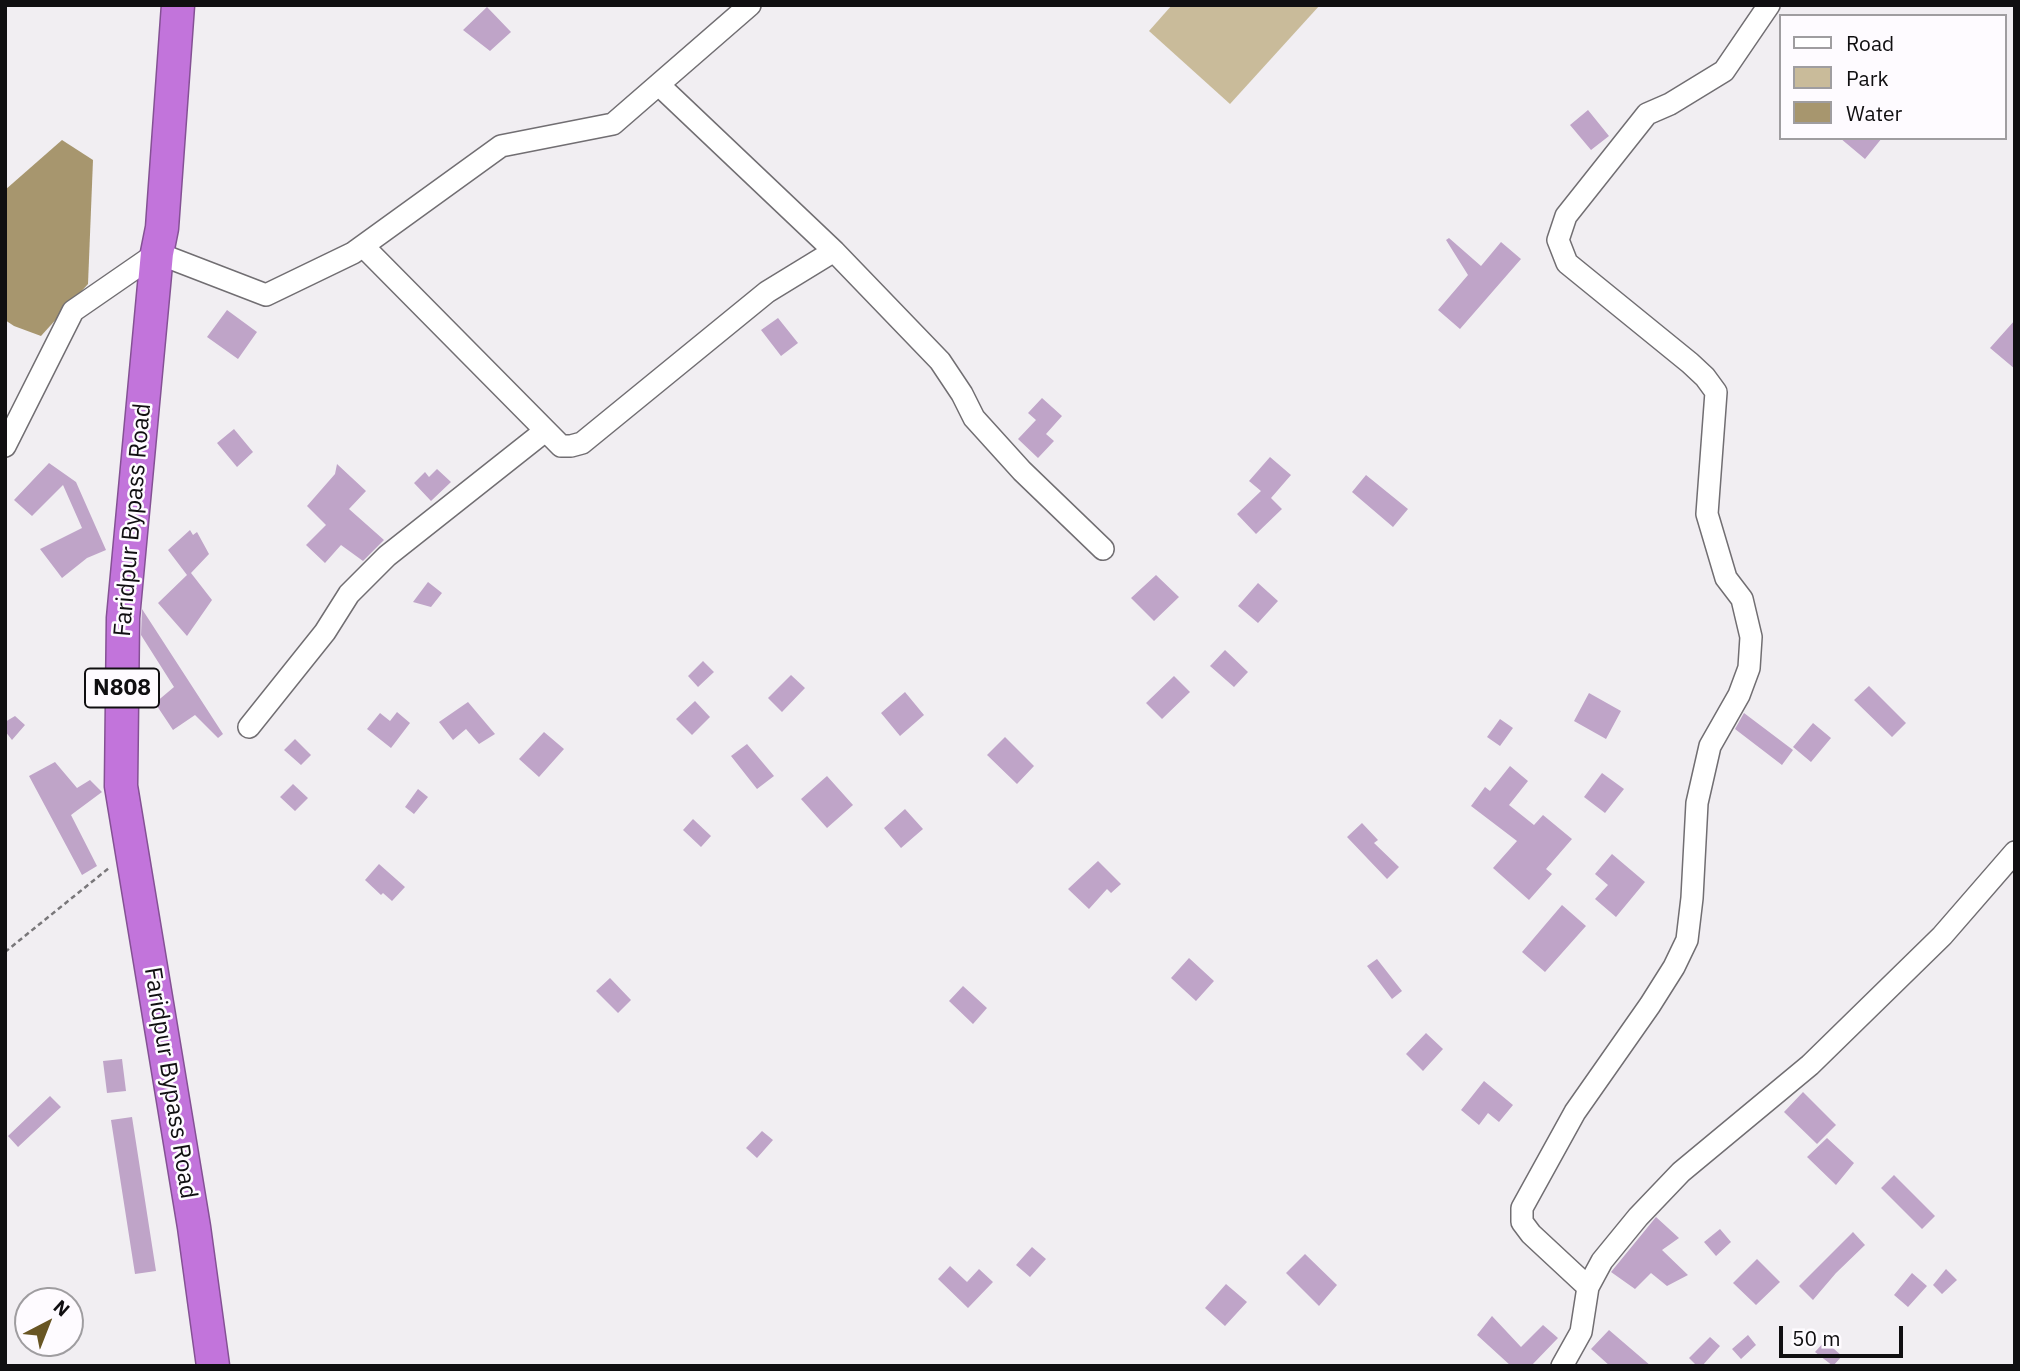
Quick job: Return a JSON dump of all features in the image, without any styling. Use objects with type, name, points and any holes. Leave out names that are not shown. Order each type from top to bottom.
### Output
[{"type":"highway","name":"Faridpur Bypass Road","points":[[178,5],[162,228],[157,253],[123,618],[121,786],[194,1227],[212,1366]]},
{"type":"street","points":[[5,446],[74,311],[157,253],[266,295],[353,253],[501,146],[613,124],[750,5]]},
{"type":"street","points":[[1588,1287],[1531,1234],[1522,1222],[1522,1208],[1575,1112],[1650,1005],[1687,940],[1697,803],[1710,746],[1739,695],[1749,668],[1751,637],[1742,599],[1726,578],[1707,514],[1716,393],[1705,377],[1690,363],[1567,262],[1558,240],[1566,216],[1647,114],[1670,104],[1724,71],[1769,5]]},
{"type":"street","points":[[659,85],[834,251],[940,361],[974,418],[1022,471],[1103,549]]},
{"type":"street","points":[[362,246],[561,446],[582,443],[766,292],[834,251]]},
{"type":"street","points":[[249,727],[325,632],[349,594],[387,556],[545,430]]},
{"type":"street","points":[[1563,1366],[1581,1332],[1588,1287],[1602,1261],[1638,1217],[1681,1172],[1810,1065],[1942,936],[2015,852]]},
{"type":"path","points":[[5,952],[131,851]]},
{"type":"green space","points":[[1172,5],[1320,5],[1230,104],[1149,31]]},
{"type":"water","points":[[62,140],[93,160],[88,284],[41,336],[5,320],[5,190]]},
{"type":"building","points":[[487,7],[511,32],[490,51],[463,30]]},
{"type":"building","points":[[1588,110],[1609,136],[1591,150],[1570,125]]},
{"type":"building","points":[[1842,140],[1880,140],[1865,159]]},
{"type":"building","points":[[1449,238],[1481,266],[1501,242],[1521,259],[1460,329],[1438,310],[1468,275],[1446,240]]},
{"type":"building","points":[[227,310],[257,332],[238,359],[207,337]]},
{"type":"building","points":[[778,318],[798,343],[781,356],[761,330]]},
{"type":"building","points":[[2015,320],[2015,369],[1990,348]]},
{"type":"building","points":[[1042,398],[1062,416],[1046,434],[1054,441],[1038,458],[1018,439],[1036,420],[1028,413]]},
{"type":"building","points":[[234,429],[253,452],[237,467],[217,443]]},
{"type":"building","points":[[1270,457],[1291,475],[1271,498],[1282,509],[1256,534],[1237,514],[1261,491],[1249,481]]},
{"type":"building","points":[[49,463],[76,482],[106,550],[87,558],[62,578],[40,549],[82,528],[63,485],[32,516],[14,500]]},
{"type":"building","points":[[337,464],[366,491],[349,509],[384,540],[363,561],[341,545],[325,563],[306,545],[326,525],[307,506],[335,474]]},
{"type":"building","points":[[437,469],[451,482],[431,501],[414,483],[425,472],[429,477]]},
{"type":"building","points":[[1366,475],[1408,509],[1393,527],[1352,492]]},
{"type":"building","points":[[190,530],[193,535],[197,532],[209,554],[191,573],[212,600],[187,636],[158,603],[187,575],[168,550]]},
{"type":"building","points":[[1156,575],[1179,597],[1154,621],[1131,598]]},
{"type":"building","points":[[428,582],[442,593],[431,607],[413,602]]},
{"type":"building","points":[[1258,583],[1278,601],[1258,623],[1238,606]]},
{"type":"building","points":[[142,609],[223,734],[218,738],[195,715],[173,730],[155,703],[174,687],[141,635]]},
{"type":"building","points":[[1225,650],[1248,672],[1234,687],[1210,666]]},
{"type":"building","points":[[703,661],[714,672],[698,687],[688,676]]},
{"type":"building","points":[[791,675],[805,688],[782,712],[768,698]]},
{"type":"building","points":[[1174,676],[1190,692],[1162,719],[1146,703]]},
{"type":"building","points":[[1869,686],[1906,723],[1892,737],[1854,700]]},
{"type":"building","points":[[905,692],[924,715],[900,736],[881,713]]},
{"type":"building","points":[[1589,693],[1621,711],[1606,739],[1574,721]]},
{"type":"building","points":[[695,701],[710,717],[692,735],[676,719]]},
{"type":"building","points":[[468,702],[495,734],[479,744],[466,729],[453,740],[439,722]]},
{"type":"building","points":[[397,712],[410,723],[391,748],[367,729],[380,713],[390,721]]},
{"type":"building","points":[[1744,713],[1793,750],[1782,765],[1735,729]]},
{"type":"building","points":[[15,716],[25,725],[12,740],[5,731],[5,722]]},
{"type":"building","points":[[1500,719],[1513,728],[1500,746],[1487,737]]},
{"type":"building","points":[[1813,723],[1831,738],[1811,762],[1793,747]]},
{"type":"building","points":[[544,732],[564,749],[539,777],[519,759]]},
{"type":"building","points":[[1005,737],[1034,766],[1017,784],[987,755]]},
{"type":"building","points":[[295,739],[311,755],[301,765],[284,750]]},
{"type":"building","points":[[747,744],[774,776],[757,789],[731,756]]},
{"type":"building","points":[[55,762],[77,788],[90,780],[102,792],[71,815],[97,866],[82,875],[29,776]]},
{"type":"building","points":[[1510,766],[1528,781],[1509,805],[1534,825],[1543,815],[1572,839],[1546,869],[1552,874],[1529,900],[1493,868],[1517,841],[1471,806],[1485,787],[1490,791]]},
{"type":"building","points":[[1602,773],[1624,789],[1605,813],[1584,797]]},
{"type":"building","points":[[827,776],[853,805],[827,828],[801,799]]},
{"type":"building","points":[[293,784],[308,798],[295,811],[280,797]]},
{"type":"building","points":[[418,789],[428,797],[414,814],[405,807]]},
{"type":"building","points":[[905,809],[923,829],[901,848],[884,828]]},
{"type":"building","points":[[693,819],[711,836],[701,847],[683,830]]},
{"type":"building","points":[[1362,823],[1378,840],[1374,843],[1399,867],[1387,879],[1347,837]]},
{"type":"building","points":[[1612,854],[1645,882],[1616,917],[1595,899],[1608,885],[1595,874]]},
{"type":"building","points":[[1098,861],[1121,884],[1111,893],[1107,889],[1089,909],[1068,889]]},
{"type":"building","points":[[379,864],[405,887],[392,901],[365,880]]},
{"type":"building","points":[[1562,905],[1586,926],[1545,972],[1522,952]]},
{"type":"building","points":[[1189,958],[1214,981],[1196,1001],[1171,978]]},
{"type":"building","points":[[1377,959],[1402,991],[1392,999],[1367,966]]},
{"type":"building","points":[[610,978],[631,1000],[618,1013],[596,991]]},
{"type":"building","points":[[963,986],[987,1008],[973,1024],[949,1001]]},
{"type":"building","points":[[1426,1033],[1443,1049],[1423,1071],[1406,1054]]},
{"type":"building","points":[[122,1059],[126,1091],[107,1093],[103,1061]]},
{"type":"building","points":[[1484,1081],[1513,1105],[1499,1122],[1488,1113],[1479,1125],[1461,1110]]},
{"type":"building","points":[[1803,1092],[1836,1125],[1817,1144],[1784,1112]]},
{"type":"building","points":[[50,1096],[61,1107],[18,1147],[8,1136]]},
{"type":"building","points":[[132,1117],[156,1271],[135,1274],[111,1120]]},
{"type":"building","points":[[762,1131],[773,1140],[757,1158],[746,1148]]},
{"type":"building","points":[[1827,1138],[1854,1163],[1836,1185],[1807,1157]]},
{"type":"building","points":[[1894,1175],[1935,1216],[1922,1229],[1881,1188]]},
{"type":"building","points":[[1656,1217],[1679,1238],[1662,1250],[1688,1275],[1667,1286],[1651,1273],[1635,1289],[1611,1272]]},
{"type":"building","points":[[1720,1229],[1731,1242],[1716,1256],[1704,1242]]},
{"type":"building","points":[[1853,1232],[1865,1245],[1813,1300],[1799,1286]]},
{"type":"building","points":[[1032,1247],[1046,1259],[1030,1277],[1016,1265]]},
{"type":"building","points":[[1305,1254],[1337,1285],[1319,1306],[1286,1273]]},
{"type":"building","points":[[1757,1259],[1780,1282],[1756,1305],[1733,1283]]},
{"type":"building","points":[[950,1266],[967,1282],[979,1269],[993,1282],[968,1308],[938,1279]]},
{"type":"building","points":[[1946,1269],[1957,1280],[1942,1294],[1933,1285]]},
{"type":"building","points":[[1912,1273],[1927,1286],[1908,1307],[1894,1295]]},
{"type":"building","points":[[1226,1284],[1247,1302],[1225,1326],[1205,1308]]},
{"type":"building","points":[[1492,1316],[1521,1347],[1543,1325],[1558,1338],[1531,1366],[1511,1366],[1477,1335]]},
{"type":"building","points":[[1609,1330],[1651,1366],[1610,1366],[1591,1349]]},
{"type":"building","points":[[1748,1335],[1756,1345],[1741,1359],[1732,1349]]},
{"type":"building","points":[[1710,1337],[1720,1346],[1702,1366],[1697,1366],[1689,1358]]},
{"type":"building","points":[[1825,1341],[1842,1356],[1833,1366],[1815,1352]]}]
